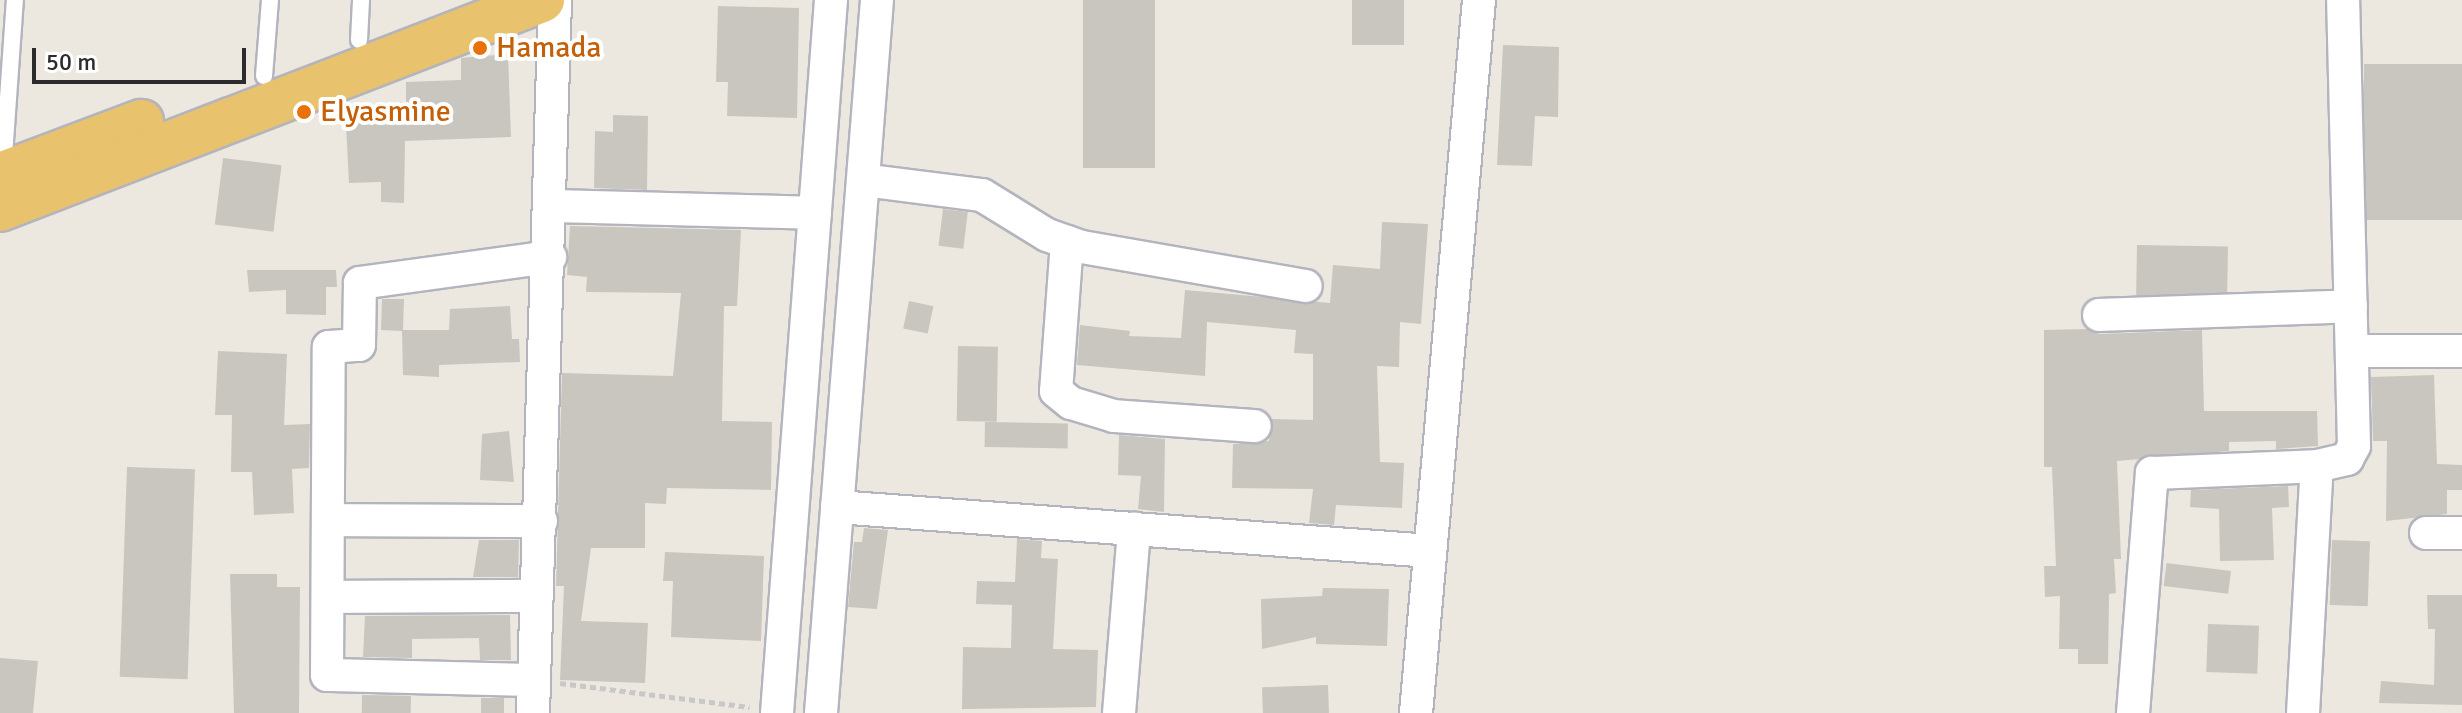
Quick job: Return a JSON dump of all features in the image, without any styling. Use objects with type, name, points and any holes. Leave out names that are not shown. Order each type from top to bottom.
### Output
[{"type":"highway","points":[[1,186],[264,76],[360,20],[461,0]]},
{"type":"highway","points":[[1,186],[542,0]]},
{"type":"street","points":[[533,713],[550,257],[555,0]]},
{"type":"street","points":[[785,712],[831,0]]},
{"type":"street","points":[[821,713],[877,0]]},
{"type":"street","points":[[1416,713],[1479,0]]},
{"type":"street","points":[[2133,713],[2152,473],[2317,466],[2347,459],[2354,446],[2343,0]]},
{"type":"street","points":[[863,180],[982,195],[1067,242],[1150,262],[1306,286]]},
{"type":"street","points":[[551,206],[815,213]]},
{"type":"street","points":[[1067,242],[1053,379],[1056,391],[1071,403],[1114,416],[1255,426]]},
{"type":"street","points":[[534,680],[327,675],[329,347],[359,345],[360,283],[550,257]]},
{"type":"street","points":[[2099,315],[2351,306]]},
{"type":"street","points":[[2353,351],[2462,351]]},
{"type":"street","points":[[2303,713],[2317,466]]},
{"type":"street","points":[[837,507],[1430,551]]},
{"type":"street","points":[[328,520],[541,521]]},
{"type":"street","points":[[1119,713],[1134,529]]},
{"type":"street","points":[[2426,533],[2462,533]]},
{"type":"street","points":[[328,597],[537,596]]},
{"type":"lane","points":[[1,186],[15,0]]},
{"type":"lane","points":[[264,76],[270,0]]},
{"type":"path","points":[[534,680],[785,712]]},
{"type":"building","points":[[1083,0],[1155,0],[1155,168],[1083,168]]},
{"type":"building","points":[[1352,0],[1404,0],[1404,45],[1352,45]]},
{"type":"building","points":[[718,6],[799,8],[797,118],[727,116],[728,82],[716,82]]},
{"type":"building","points":[[1503,45],[1559,47],[1558,117],[1535,116],[1532,166],[1497,165]]},
{"type":"building","points":[[508,54],[511,137],[405,141],[404,203],[381,202],[381,182],[349,183],[345,106],[406,102],[406,82],[461,80],[461,58]]},
{"type":"building","points":[[2364,64],[2462,64],[2462,220],[2364,220]]},
{"type":"building","points":[[613,115],[648,116],[647,190],[594,188],[595,131],[613,132]]},
{"type":"building","points":[[223,158],[282,165],[273,232],[215,225]]},
{"type":"building","points":[[943,209],[968,212],[963,249],[938,246]]},
{"type":"building","points":[[1382,222],[1428,224],[1421,324],[1400,322],[1399,367],[1377,366],[1380,462],[1404,463],[1402,508],[1336,505],[1334,525],[1309,523],[1313,489],[1232,488],[1233,444],[1269,441],[1272,419],[1313,420],[1313,354],[1294,353],[1296,330],[1207,322],[1205,376],[1077,365],[1080,325],[1130,331],[1129,336],[1181,338],[1185,290],[1330,303],[1333,265],[1380,269]]},
{"type":"building","points":[[570,226],[741,230],[737,306],[724,306],[722,421],[772,422],[771,490],[667,488],[666,504],[645,503],[645,548],[591,548],[581,621],[648,623],[645,683],[560,680],[564,586],[556,586],[562,373],[673,376],[681,293],[586,292],[587,277],[567,275]]},
{"type":"building","points":[[2137,245],[2228,247],[2227,297],[2136,295]]},
{"type":"building","points":[[247,270],[336,270],[337,287],[326,287],[326,315],[286,314],[286,290],[249,292]]},
{"type":"building","points":[[382,299],[404,299],[403,330],[449,330],[450,309],[510,306],[512,339],[519,339],[520,362],[439,365],[439,377],[403,375],[402,331],[381,330]]},
{"type":"building","points":[[909,301],[933,306],[928,334],[903,328]]},
{"type":"building","points":[[2087,329],[2100,334],[2202,330],[2204,411],[2317,411],[2318,446],[2276,449],[2276,441],[2229,442],[2229,451],[2117,461],[2121,559],[2114,559],[2116,593],[2109,594],[2108,664],[2078,664],[2078,649],[2059,649],[2060,596],[2045,597],[2044,566],[2056,566],[2052,467],[2044,467],[2044,330]]},
{"type":"building","points":[[958,346],[998,347],[997,422],[957,421]]},
{"type":"building","points":[[218,351],[287,354],[284,425],[310,424],[309,468],[292,469],[294,513],[254,515],[252,472],[231,472],[232,415],[215,415]]},
{"type":"building","points":[[2434,375],[2437,464],[2462,465],[2462,490],[2447,490],[2447,514],[2386,521],[2387,441],[2373,441],[2371,377]]},
{"type":"building","points":[[985,422],[1068,423],[1068,448],[985,447]]},
{"type":"building","points":[[509,431],[514,482],[480,480],[482,434]]},
{"type":"building","points":[[1119,435],[1165,439],[1164,512],[1138,509],[1141,476],[1118,475]]},
{"type":"building","points":[[127,467],[195,469],[188,679],[120,677]]},
{"type":"building","points":[[2288,486],[2289,507],[2272,508],[2274,560],[2220,561],[2219,509],[2190,507],[2191,490]]},
{"type":"building","points":[[864,528],[888,530],[877,609],[848,607],[854,542],[862,542]]},
{"type":"building","points":[[1017,539],[1042,541],[1041,558],[1058,559],[1053,649],[1098,650],[1096,707],[962,709],[963,647],[1011,648],[1012,605],[976,604],[977,581],[1015,582]]},
{"type":"building","points":[[479,540],[519,540],[518,577],[473,577]]},
{"type":"building","points":[[2332,540],[2370,541],[2368,606],[2330,605]]},
{"type":"building","points":[[665,552],[764,556],[761,641],[671,637],[673,581],[663,581]]},
{"type":"building","points":[[2166,563],[2231,571],[2228,594],[2164,586]]},
{"type":"building","points":[[230,574],[277,574],[277,587],[300,587],[299,713],[234,713]]},
{"type":"building","points":[[1323,588],[1389,589],[1387,646],[1316,644],[1316,637],[1262,649],[1261,599],[1322,596]]},
{"type":"building","points":[[2427,595],[2462,595],[2462,705],[2379,703],[2381,681],[2434,685],[2435,629],[2428,629]]},
{"type":"building","points":[[510,615],[511,660],[480,660],[479,638],[412,639],[412,658],[363,657],[365,616]]},
{"type":"building","points":[[2208,624],[2259,626],[2257,674],[2206,672]]},
{"type":"building","points":[[0,658],[38,661],[33,713],[0,713]]},
{"type":"building","points":[[1328,685],[1329,713],[1263,713],[1262,687]]},
{"type":"building","points":[[362,695],[411,696],[411,713],[362,713]]},
{"type":"building","points":[[481,698],[504,698],[504,713],[481,713]]},
{"type":"place","name":"Hamada","points":[[480,48]]},
{"type":"place","name":"Elyasmine","points":[[304,112]]}]
